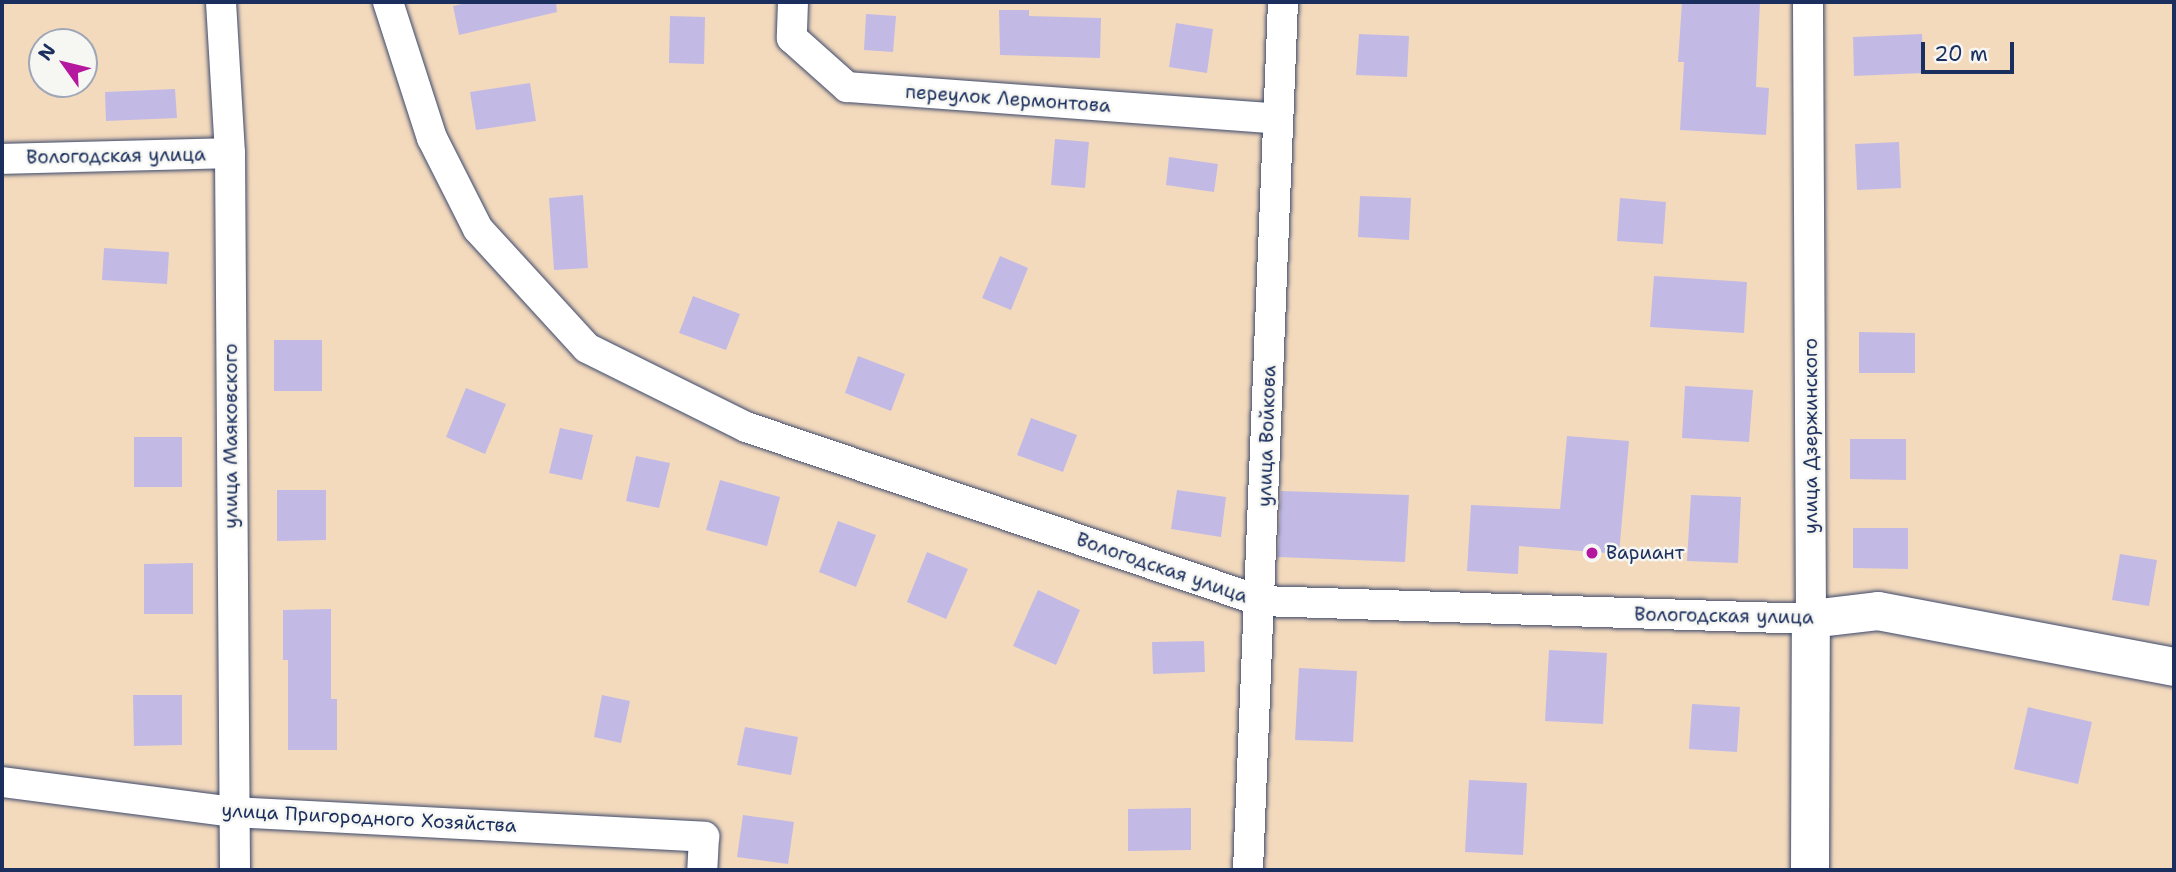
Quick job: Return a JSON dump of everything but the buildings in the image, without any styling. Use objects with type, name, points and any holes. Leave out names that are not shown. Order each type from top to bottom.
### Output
[{"type":"main road","name":"Вологодская улица","points":[[1811,619],[1878,611],[2174,667]]},
{"type":"main road","name":"улица Дзержинского","points":[[1810,870],[1811,619]]},
{"type":"street","name":"улица Маяковского","points":[[221,2],[230,153],[235,870]]},
{"type":"street","name":"Вологодская улица","points":[[388,2],[432,138],[478,229],[587,348],[746,427],[1261,601],[1811,619]]},
{"type":"street","name":"переулок Лермонтова","points":[[793,2],[792,38],[848,87],[1278,119]]},
{"type":"street","name":"улица Войкова","points":[[1248,870],[1261,601],[1283,2]]},
{"type":"street","name":"улица Дзержинского","points":[[1808,2],[1811,619]]},
{"type":"street","name":"Вологодская улица","points":[[2,159],[230,153]]},
{"type":"street","name":"улица Пригородного Хозяйства","points":[[2,782],[233,811],[704,837],[702,870]]},
{"type":"place","name":"Вариант","points":[[1592,553]]}]
